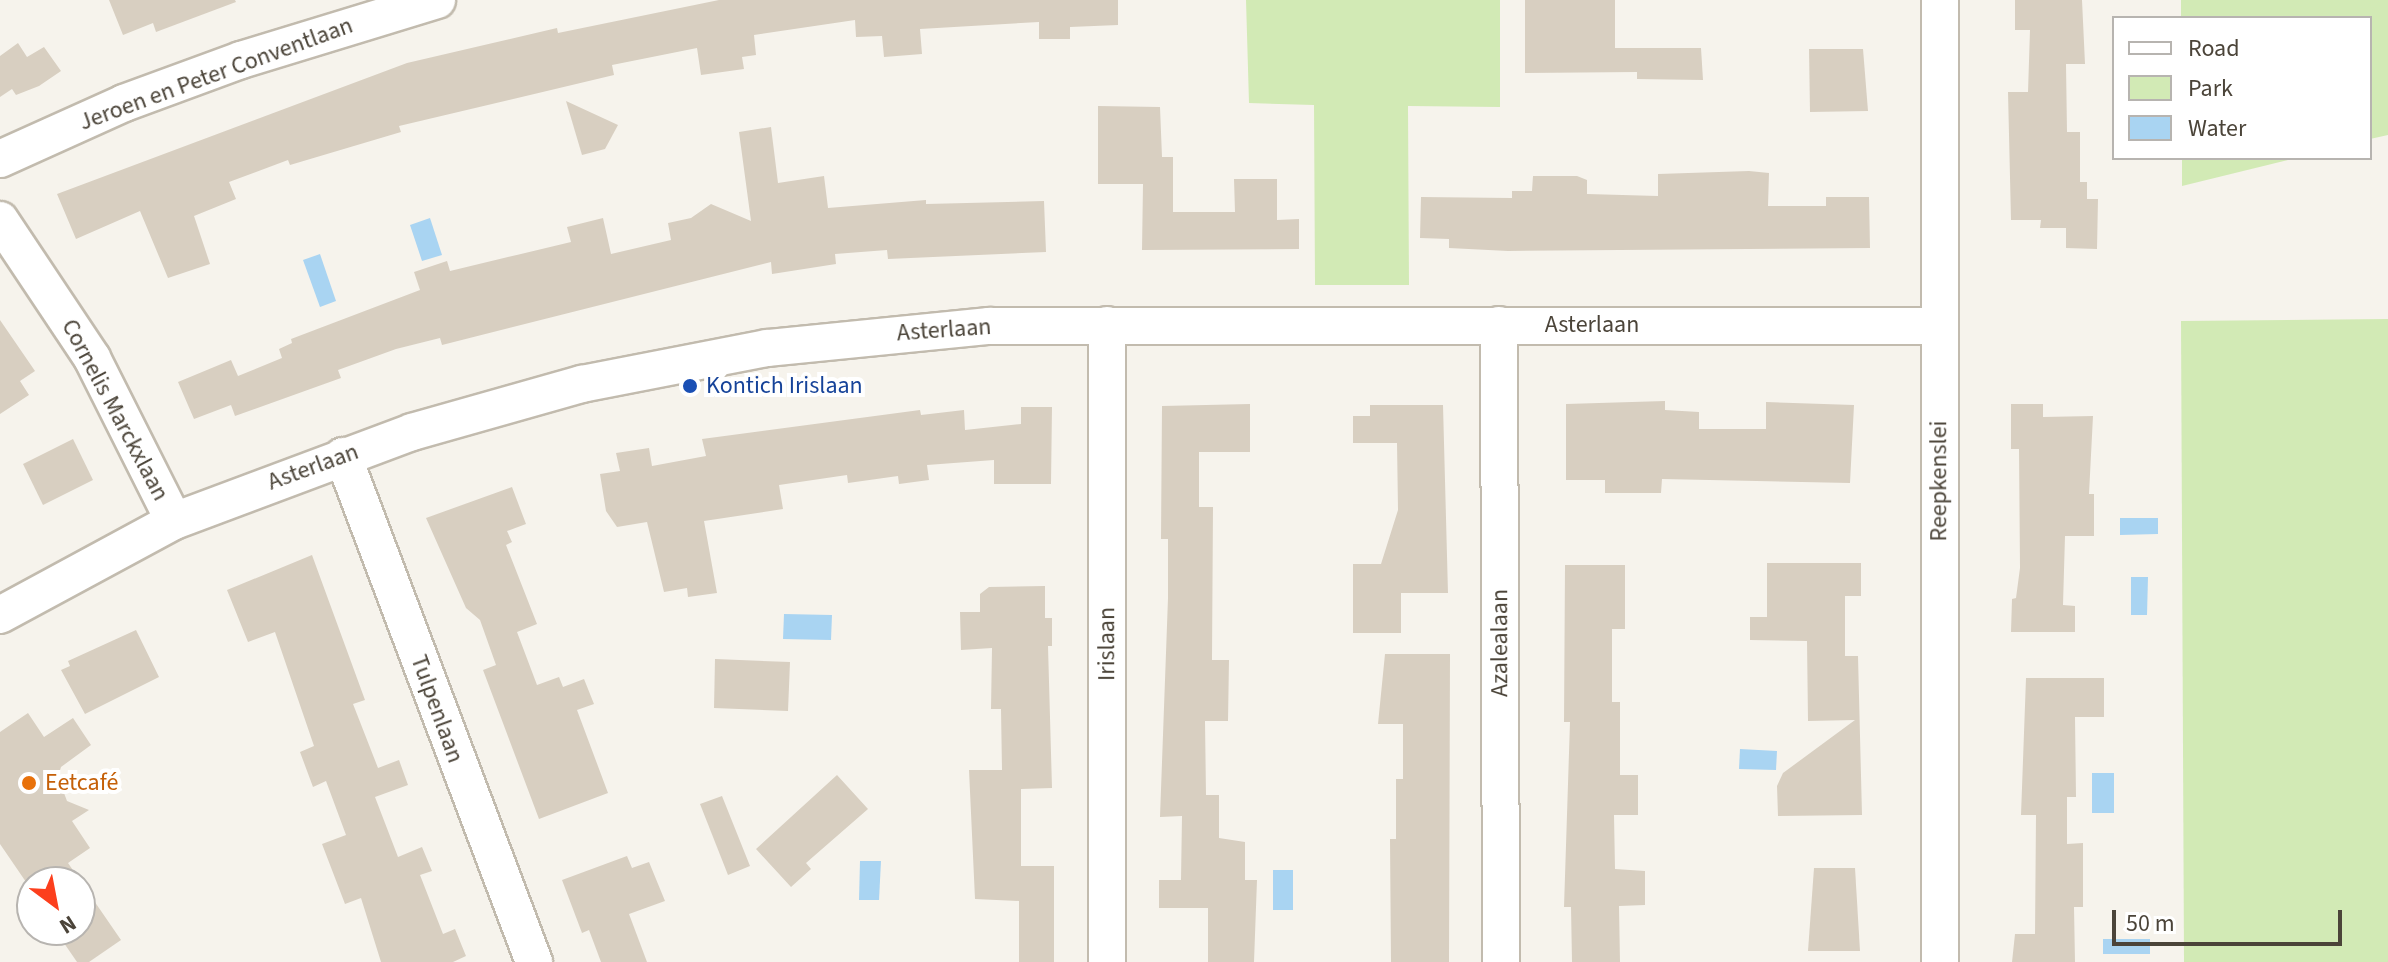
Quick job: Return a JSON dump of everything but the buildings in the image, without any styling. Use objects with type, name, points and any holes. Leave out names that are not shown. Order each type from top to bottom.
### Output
[{"type":"street","name":"Jeroen en Peter Conventlaan","points":[[0,159],[124,103],[241,60],[437,0]]},
{"type":"street","name":"Reepkenslei","points":[[1940,0],[1940,962]]},
{"type":"street","name":"Cornelis Marckxlaan","points":[[0,220],[92,358],[174,521]]},
{"type":"street","name":"Asterlaan","points":[[0,615],[174,521],[343,456],[491,408],[697,359],[911,331],[1107,325],[1938,326]]},
{"type":"street","name":"Irislaan","points":[[1107,325],[1107,962]]},
{"type":"street","name":"Azalealaan","points":[[1499,325],[1501,962]]},
{"type":"street","name":"Tulpenlaan","points":[[343,456],[534,962]]},
{"type":"green space","points":[[1246,0],[1500,0],[1500,107],[1408,106],[1409,285],[1315,285],[1314,105],[1249,103]]},
{"type":"green space","points":[[2181,0],[2388,0],[2388,135],[2372,139],[2372,16],[2181,16]]},
{"type":"green space","points":[[2182,160],[2288,160],[2182,186]]},
{"type":"green space","points":[[2388,319],[2388,962],[2184,962],[2181,321]]},
{"type":"water","points":[[430,218],[442,255],[422,261],[410,225]]},
{"type":"water","points":[[320,254],[336,301],[320,307],[303,260]]},
{"type":"water","points":[[2120,518],[2158,518],[2158,534],[2120,535]]},
{"type":"water","points":[[2131,577],[2148,577],[2147,615],[2131,615]]},
{"type":"water","points":[[784,614],[832,615],[831,640],[783,639]]},
{"type":"water","points":[[1740,749],[1777,751],[1776,770],[1739,769]]},
{"type":"water","points":[[2092,773],[2114,773],[2114,813],[2092,813]]},
{"type":"water","points":[[860,861],[881,861],[879,900],[859,900]]},
{"type":"water","points":[[1273,870],[1293,870],[1293,910],[1273,910]]},
{"type":"water","points":[[2103,939],[2150,939],[2150,954],[2103,954]]},
{"type":"place","name":"Kontich Irislaan","points":[[690,386]]},
{"type":"place","name":"Eetcafé","points":[[29,783]]}]
